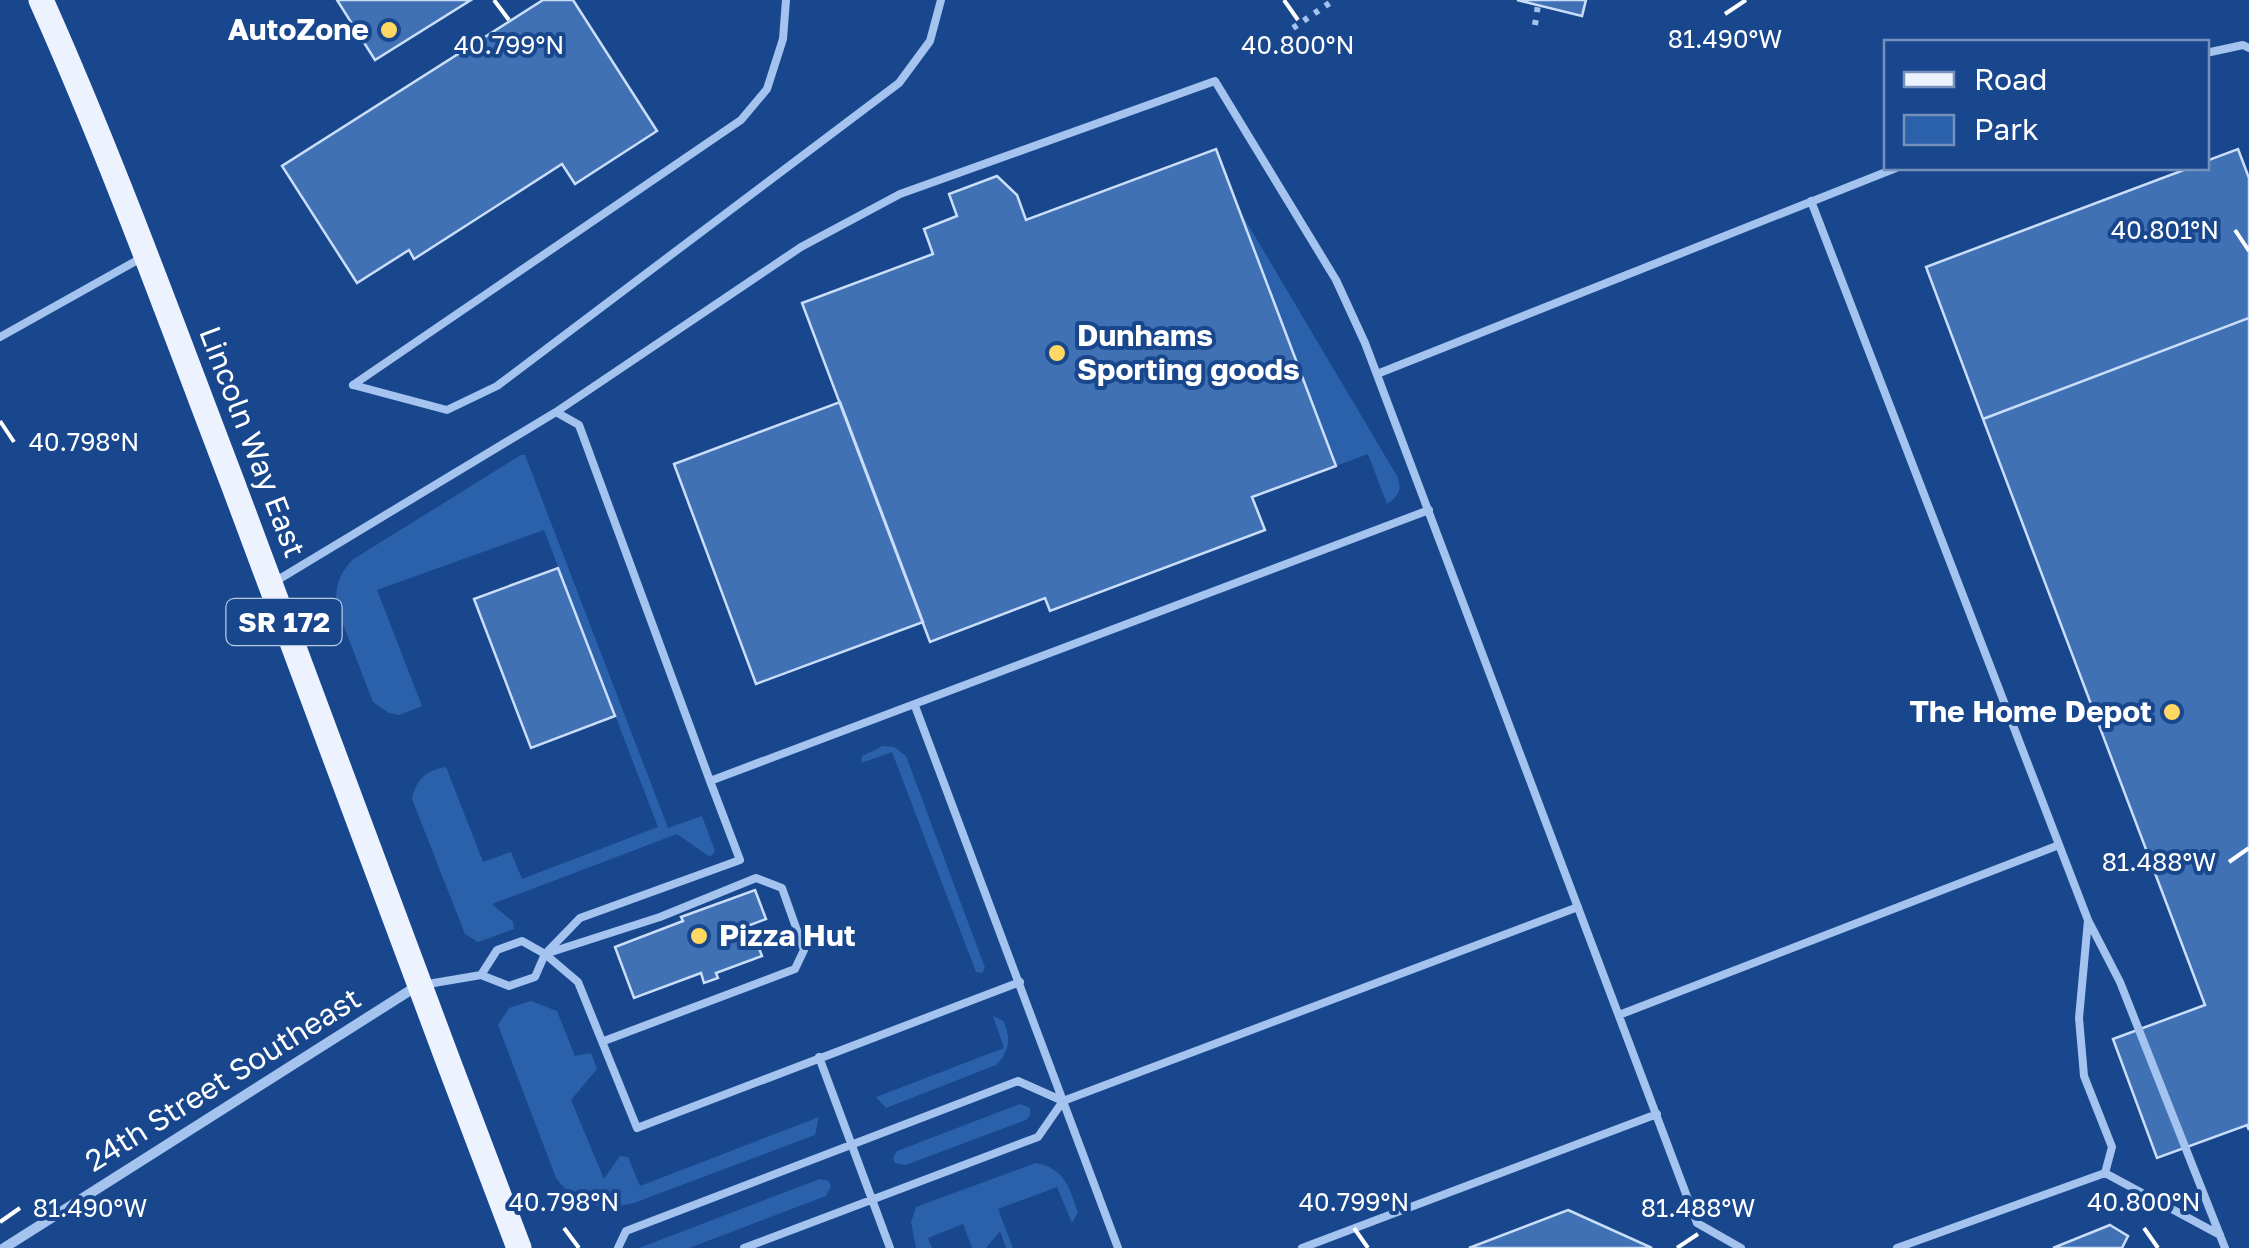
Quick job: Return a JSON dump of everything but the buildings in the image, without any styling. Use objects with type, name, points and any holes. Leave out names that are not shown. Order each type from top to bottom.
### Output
[{"type":"main road","name":"Lincoln Way East","points":[[41,0],[147,254],[418,986],[520,1248]]},
{"type":"street","name":"24th Street Southeast","points":[[4,1248],[418,986]]},
{"type":"lane","points":[[786,0],[783,39],[767,89],[741,120],[354,385],[446,410],[497,386],[898,83],[930,41],[941,0]]},
{"type":"lane","points":[[2209,52],[2249,48]]},
{"type":"lane","points":[[270,584],[556,412],[801,246],[900,194],[1215,81],[1336,280],[1377,374],[1697,1222],[1741,1248]]},
{"type":"lane","points":[[1377,374],[1891,170]]},
{"type":"lane","points":[[1811,201],[2088,920],[2120,982],[2225,1248]]},
{"type":"lane","points":[[0,337],[147,254]]},
{"type":"lane","points":[[418,986],[481,976],[509,986],[535,977],[545,954],[580,918],[740,860],[579,425],[556,412]]},
{"type":"lane","points":[[710,781],[1429,510]]},
{"type":"lane","points":[[915,706],[1118,1248]]},
{"type":"lane","points":[[1619,1015],[2060,845]]},
{"type":"lane","points":[[545,954],[660,917],[756,878],[782,888],[804,950],[795,968],[604,1040]]},
{"type":"lane","points":[[744,1248],[1038,1136],[1063,1101],[1578,907]]},
{"type":"lane","points":[[2088,920],[2079,1018],[2084,1076],[2112,1147],[2105,1173]]},
{"type":"lane","points":[[481,976],[496,950],[522,941],[545,954],[578,982],[638,1128],[1020,982]]},
{"type":"lane","points":[[820,1057],[890,1248]]},
{"type":"lane","points":[[618,1248],[626,1230],[1018,1081],[1063,1101]]},
{"type":"lane","points":[[1302,1248],[1657,1114]]},
{"type":"lane","points":[[1898,1248],[2105,1173],[2220,1235]]},
{"type":"path","points":[[1293,28],[1334,0]]},
{"type":"path","points":[[1527,13],[1538,5],[1536,25]]},
{"type":"green space","points":[[1240,211],[1397,476],[1398,492],[1387,504],[1368,454],[1336,466]]},
{"type":"green space","points":[[525,455],[668,828],[702,816],[715,851],[710,857],[677,834],[492,904],[513,922],[514,929],[478,942],[465,934],[412,799],[419,781],[428,773],[446,767],[483,862],[511,852],[522,879],[658,827],[544,530],[377,590],[422,706],[399,715],[373,702],[336,606],[337,592],[341,576],[352,560]]},
{"type":"green space","points":[[883,746],[894,747],[906,756],[985,968],[982,973],[976,972],[892,752],[861,763],[862,756]]},
{"type":"green space","points":[[531,1001],[557,1011],[575,1056],[591,1053],[597,1069],[571,1100],[604,1179],[620,1156],[628,1157],[640,1186],[819,1117],[815,1135],[634,1203],[611,1207],[581,1200],[556,1178],[498,1025],[509,1008]]},
{"type":"green space","points":[[993,1016],[1003,1021],[1008,1039],[1006,1050],[996,1065],[886,1108],[876,1097],[1004,1048]]},
{"type":"green space","points":[[1020,1104],[1030,1108],[1026,1120],[906,1165],[895,1163],[897,1151]]},
{"type":"green space","points":[[1036,1163],[1054,1170],[1064,1180],[1078,1212],[1072,1223],[1057,1187],[998,1209],[1013,1248],[1006,1248],[1000,1231],[986,1248],[972,1248],[963,1224],[928,1238],[932,1248],[916,1248],[911,1222],[916,1207]]},
{"type":"green space","points":[[820,1179],[831,1186],[826,1196],[689,1248],[639,1248]]},
{"type":"place","name":"AutoZone","points":[[389,30]]},
{"type":"place","name":"Dunhams Sporting goods","points":[[1057,353]]},
{"type":"place","name":"The Home Depot","points":[[2172,712]]},
{"type":"place","name":"Pizza Hut","points":[[699,936]]}]
